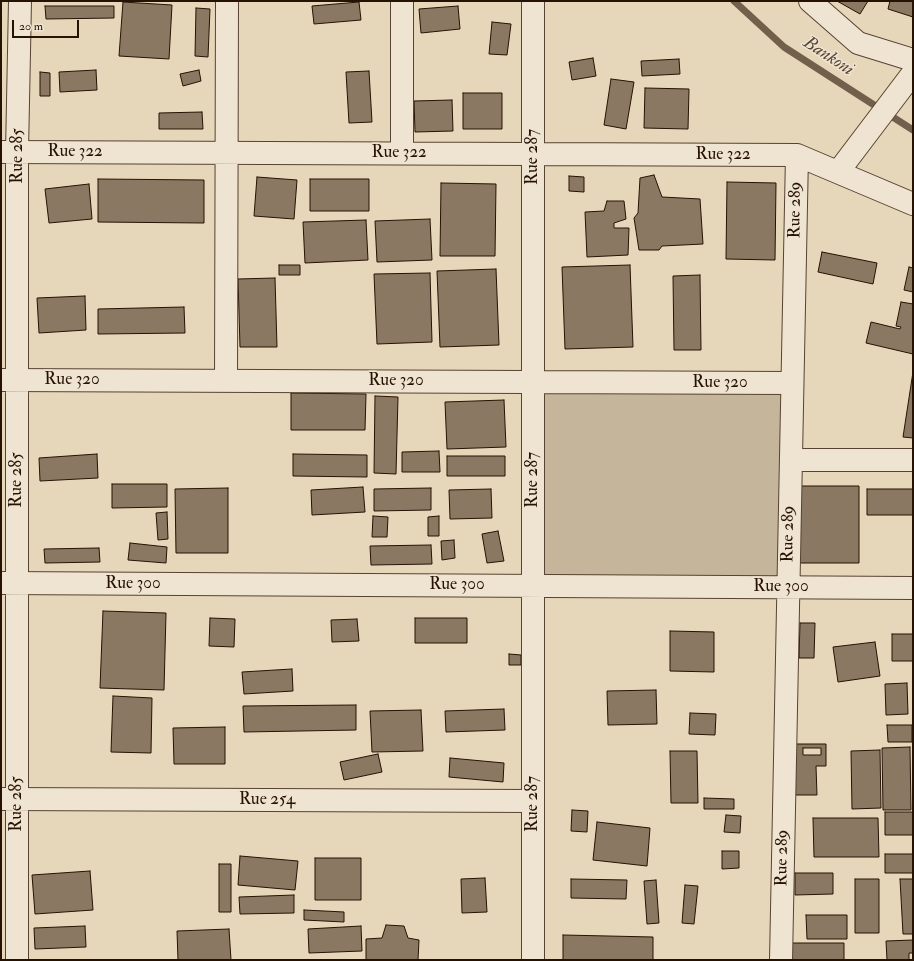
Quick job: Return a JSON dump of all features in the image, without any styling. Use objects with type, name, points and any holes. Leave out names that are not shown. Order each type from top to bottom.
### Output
[{"type":"street","name":"Rue 285","points":[[17,960],[9,799],[9,152],[20,1]]},
{"type":"street","points":[[226,1],[226,380]]},
{"type":"street","points":[[402,1],[402,153]]},
{"type":"street","name":"Rue 287","points":[[533,1],[533,960]]},
{"type":"street","points":[[810,1],[858,43],[913,60]]},
{"type":"street","points":[[838,172],[913,73]]},
{"type":"street","name":"Rue 322","points":[[9,152],[797,155]]},
{"type":"street","points":[[797,155],[913,204]]},
{"type":"street","name":"Rue 289","points":[[781,960],[797,155]]},
{"type":"street","name":"Rue 320","points":[[9,380],[792,383]]},
{"type":"street","points":[[791,460],[913,460]]},
{"type":"street","name":"Rue 300","points":[[9,583],[913,588]]},
{"type":"street","name":"Rue 254","points":[[9,799],[533,801]]},
{"type":"shaded area","points":[[533,382],[792,383],[788,587],[533,586]]},
{"type":"building","points":[[837,1],[868,1],[860,14]]},
{"type":"building","points":[[890,1],[913,1],[913,17],[888,9]]},
{"type":"building","points":[[123,2],[172,5],[169,59],[119,56]]},
{"type":"building","points":[[359,2],[361,20],[314,24],[312,6]]},
{"type":"building","points":[[45,6],[114,6],[114,18],[46,19]]},
{"type":"building","points":[[458,6],[460,29],[421,33],[419,9]]},
{"type":"building","points":[[196,8],[210,9],[208,57],[195,56]]},
{"type":"building","points":[[492,22],[511,24],[507,55],[489,54]]},
{"type":"building","points":[[593,58],[596,76],[572,80],[569,62]]},
{"type":"building","points":[[679,59],[680,74],[642,76],[641,61]]},
{"type":"building","points":[[96,70],[97,90],[60,92],[59,72]]},
{"type":"building","points":[[199,70],[201,81],[183,86],[180,74]]},
{"type":"building","points":[[369,71],[372,122],[349,123],[346,72]]},
{"type":"building","points":[[40,72],[50,73],[50,96],[40,96]]},
{"type":"building","points":[[611,79],[634,82],[626,129],[604,125]]},
{"type":"building","points":[[645,88],[689,89],[688,129],[644,128]]},
{"type":"building","points":[[463,93],[502,93],[502,129],[463,129]]},
{"type":"building","points":[[452,100],[453,131],[415,132],[414,101]]},
{"type":"building","points":[[202,112],[203,129],[159,129],[159,113]]},
{"type":"building","points":[[654,175],[662,197],[700,199],[703,244],[662,246],[659,250],[639,250],[634,218],[638,213],[640,178]]},
{"type":"building","points":[[569,176],[584,177],[584,192],[569,191]]},
{"type":"building","points":[[257,177],[297,180],[294,219],[254,216]]},
{"type":"building","points":[[98,179],[204,180],[204,223],[98,222]]},
{"type":"building","points":[[310,179],[369,179],[369,211],[310,211]]},
{"type":"building","points":[[727,182],[776,183],[775,260],[726,259]]},
{"type":"building","points":[[441,183],[496,184],[495,256],[440,256]]},
{"type":"building","points":[[89,184],[92,219],[49,223],[45,189]]},
{"type":"building","points":[[607,201],[624,201],[626,219],[614,223],[614,228],[629,228],[628,255],[587,257],[585,212],[604,211]]},
{"type":"building","points":[[430,219],[432,260],[377,262],[375,221]]},
{"type":"building","points":[[366,220],[368,260],[305,263],[303,222]]},
{"type":"building","points":[[822,252],[877,263],[873,284],[818,272]]},
{"type":"building","points":[[279,265],[300,265],[300,275],[279,275]]},
{"type":"building","points":[[630,265],[633,347],[565,349],[562,267]]},
{"type":"building","points":[[909,267],[913,268],[913,292],[904,290]]},
{"type":"building","points":[[496,269],[499,345],[440,347],[437,271]]},
{"type":"building","points":[[430,273],[432,342],[377,344],[374,274]]},
{"type":"building","points":[[700,275],[701,350],[674,350],[673,276]]},
{"type":"building","points":[[275,278],[277,347],[240,347],[238,279]]},
{"type":"building","points":[[85,296],[86,330],[39,333],[37,298]]},
{"type":"building","points":[[901,302],[913,304],[913,354],[866,343],[871,322],[900,329],[901,327],[896,326]]},
{"type":"building","points":[[184,307],[185,333],[98,334],[98,309]]},
{"type":"building","points":[[913,372],[913,438],[903,437]]},
{"type":"building","points":[[291,393],[366,394],[365,430],[291,430]]},
{"type":"building","points":[[375,396],[398,397],[396,474],[374,473]]},
{"type":"building","points":[[504,400],[506,447],[447,449],[445,402]]},
{"type":"building","points":[[439,451],[440,472],[402,472],[402,452]]},
{"type":"building","points":[[97,454],[98,478],[40,481],[39,458]]},
{"type":"building","points":[[293,454],[367,455],[367,477],[293,476]]},
{"type":"building","points":[[447,456],[505,456],[505,476],[447,476]]},
{"type":"building","points":[[112,484],[167,484],[167,507],[112,508]]},
{"type":"building","points":[[794,486],[859,486],[859,563],[794,563]]},
{"type":"building","points":[[363,487],[365,512],[312,515],[311,490]]},
{"type":"building","points":[[228,488],[228,553],[176,553],[175,489]]},
{"type":"building","points":[[431,488],[431,510],[374,511],[374,489]]},
{"type":"building","points":[[491,489],[492,518],[450,519],[449,490]]},
{"type":"building","points":[[867,489],[913,489],[913,515],[867,515]]},
{"type":"building","points":[[167,512],[168,539],[158,540],[156,513]]},
{"type":"building","points":[[373,516],[388,517],[387,537],[372,537]]},
{"type":"building","points":[[439,516],[439,536],[428,536],[428,517]]},
{"type":"building","points":[[498,531],[504,561],[487,563],[482,534]]},
{"type":"building","points":[[454,540],[455,558],[442,560],[441,541]]},
{"type":"building","points":[[130,543],[167,547],[166,563],[128,560]]},
{"type":"building","points":[[431,545],[432,564],[371,565],[370,546]]},
{"type":"building","points":[[99,548],[100,562],[45,563],[44,549]]},
{"type":"building","points":[[103,611],[166,613],[164,690],[100,688]]},
{"type":"building","points":[[210,618],[235,619],[234,647],[209,646]]},
{"type":"building","points":[[415,618],[467,618],[467,643],[415,643]]},
{"type":"building","points":[[357,619],[359,641],[332,642],[331,620]]},
{"type":"building","points":[[800,623],[815,623],[814,658],[799,658]]},
{"type":"building","points":[[670,631],[714,632],[714,672],[670,671]]},
{"type":"building","points":[[892,634],[913,634],[913,661],[892,661]]},
{"type":"building","points":[[875,642],[880,676],[838,682],[833,647]]},
{"type":"building","points":[[509,654],[521,655],[521,665],[509,665]]},
{"type":"building","points":[[292,669],[293,691],[244,694],[242,672]]},
{"type":"building","points":[[907,683],[908,714],[886,715],[885,684]]},
{"type":"building","points":[[656,690],[657,724],[608,725],[607,691]]},
{"type":"building","points":[[113,696],[152,698],[151,753],[111,752]]},
{"type":"building","points":[[356,705],[356,730],[244,732],[243,706]]},
{"type":"building","points":[[504,709],[505,730],[446,732],[445,711]]},
{"type":"building","points":[[421,710],[423,751],[372,752],[370,711]]},
{"type":"building","points":[[690,713],[716,714],[715,735],[689,734]]},
{"type":"building","points":[[887,725],[912,725],[912,742],[888,742]]},
{"type":"building","points":[[225,727],[225,764],[174,764],[173,728]]},
{"type":"building","points":[[789,744],[826,744],[826,766],[816,766],[817,795],[790,795]],"holes":[[[803,748],[821,748],[821,755],[803,755]]]},
{"type":"building","points":[[910,747],[911,810],[883,810],[882,748]]},
{"type":"building","points":[[880,750],[881,808],[852,809],[851,751]]},
{"type":"building","points":[[670,751],[697,751],[698,803],[671,803]]},
{"type":"building","points":[[378,754],[382,772],[344,780],[340,762]]},
{"type":"building","points":[[450,758],[504,763],[503,782],[449,777]]},
{"type":"building","points":[[704,798],[734,799],[734,809],[704,809]]},
{"type":"building","points":[[572,810],[588,811],[587,832],[571,831]]},
{"type":"building","points":[[885,812],[913,812],[913,835],[885,835]]},
{"type":"building","points":[[726,815],[741,816],[740,833],[724,832]]},
{"type":"building","points":[[813,818],[878,818],[879,857],[814,857]]},
{"type":"building","points":[[597,822],[650,828],[647,866],[593,860]]},
{"type":"building","points":[[722,851],[739,851],[739,868],[722,869]]},
{"type":"building","points":[[885,854],[913,854],[913,873],[885,873]]},
{"type":"building","points":[[240,856],[298,861],[295,890],[238,885]]},
{"type":"building","points":[[315,858],[361,858],[361,900],[315,900]]},
{"type":"building","points":[[219,864],[231,864],[231,912],[219,912]]},
{"type":"building","points":[[90,871],[93,910],[35,914],[32,875]]},
{"type":"building","points":[[795,873],[833,873],[833,894],[795,895]]},
{"type":"building","points":[[485,878],[487,912],[462,913],[461,879]]},
{"type":"building","points":[[571,879],[627,880],[626,899],[571,898]]},
{"type":"building","points":[[855,879],[879,879],[879,933],[855,933]]},
{"type":"building","points":[[900,879],[913,879],[913,934],[903,934]]},
{"type":"building","points":[[656,880],[659,923],[647,924],[644,881]]},
{"type":"building","points":[[685,885],[698,886],[694,924],[682,923]]},
{"type":"building","points":[[294,895],[294,913],[240,914],[239,897]]},
{"type":"building","points":[[304,910],[344,912],[344,922],[304,920]]},
{"type":"building","points":[[806,915],[847,915],[847,939],[807,939]]},
{"type":"building","points":[[386,925],[404,926],[408,938],[419,940],[418,960],[366,960],[366,939],[382,938]]},
{"type":"building","points":[[85,926],[86,947],[35,949],[34,928]]},
{"type":"building","points":[[361,926],[362,951],[309,953],[308,929]]},
{"type":"building","points":[[229,929],[231,960],[178,960],[177,931]]},
{"type":"building","points":[[563,935],[653,937],[653,960],[563,960]]},
{"type":"building","points":[[913,940],[913,953],[909,953],[909,960],[887,960],[886,941]]},
{"type":"building","points":[[790,943],[844,943],[844,960],[790,960]]},
{"type":"waterway","name":"Bankoni","points":[[734,1],[784,47],[913,130]]}]
